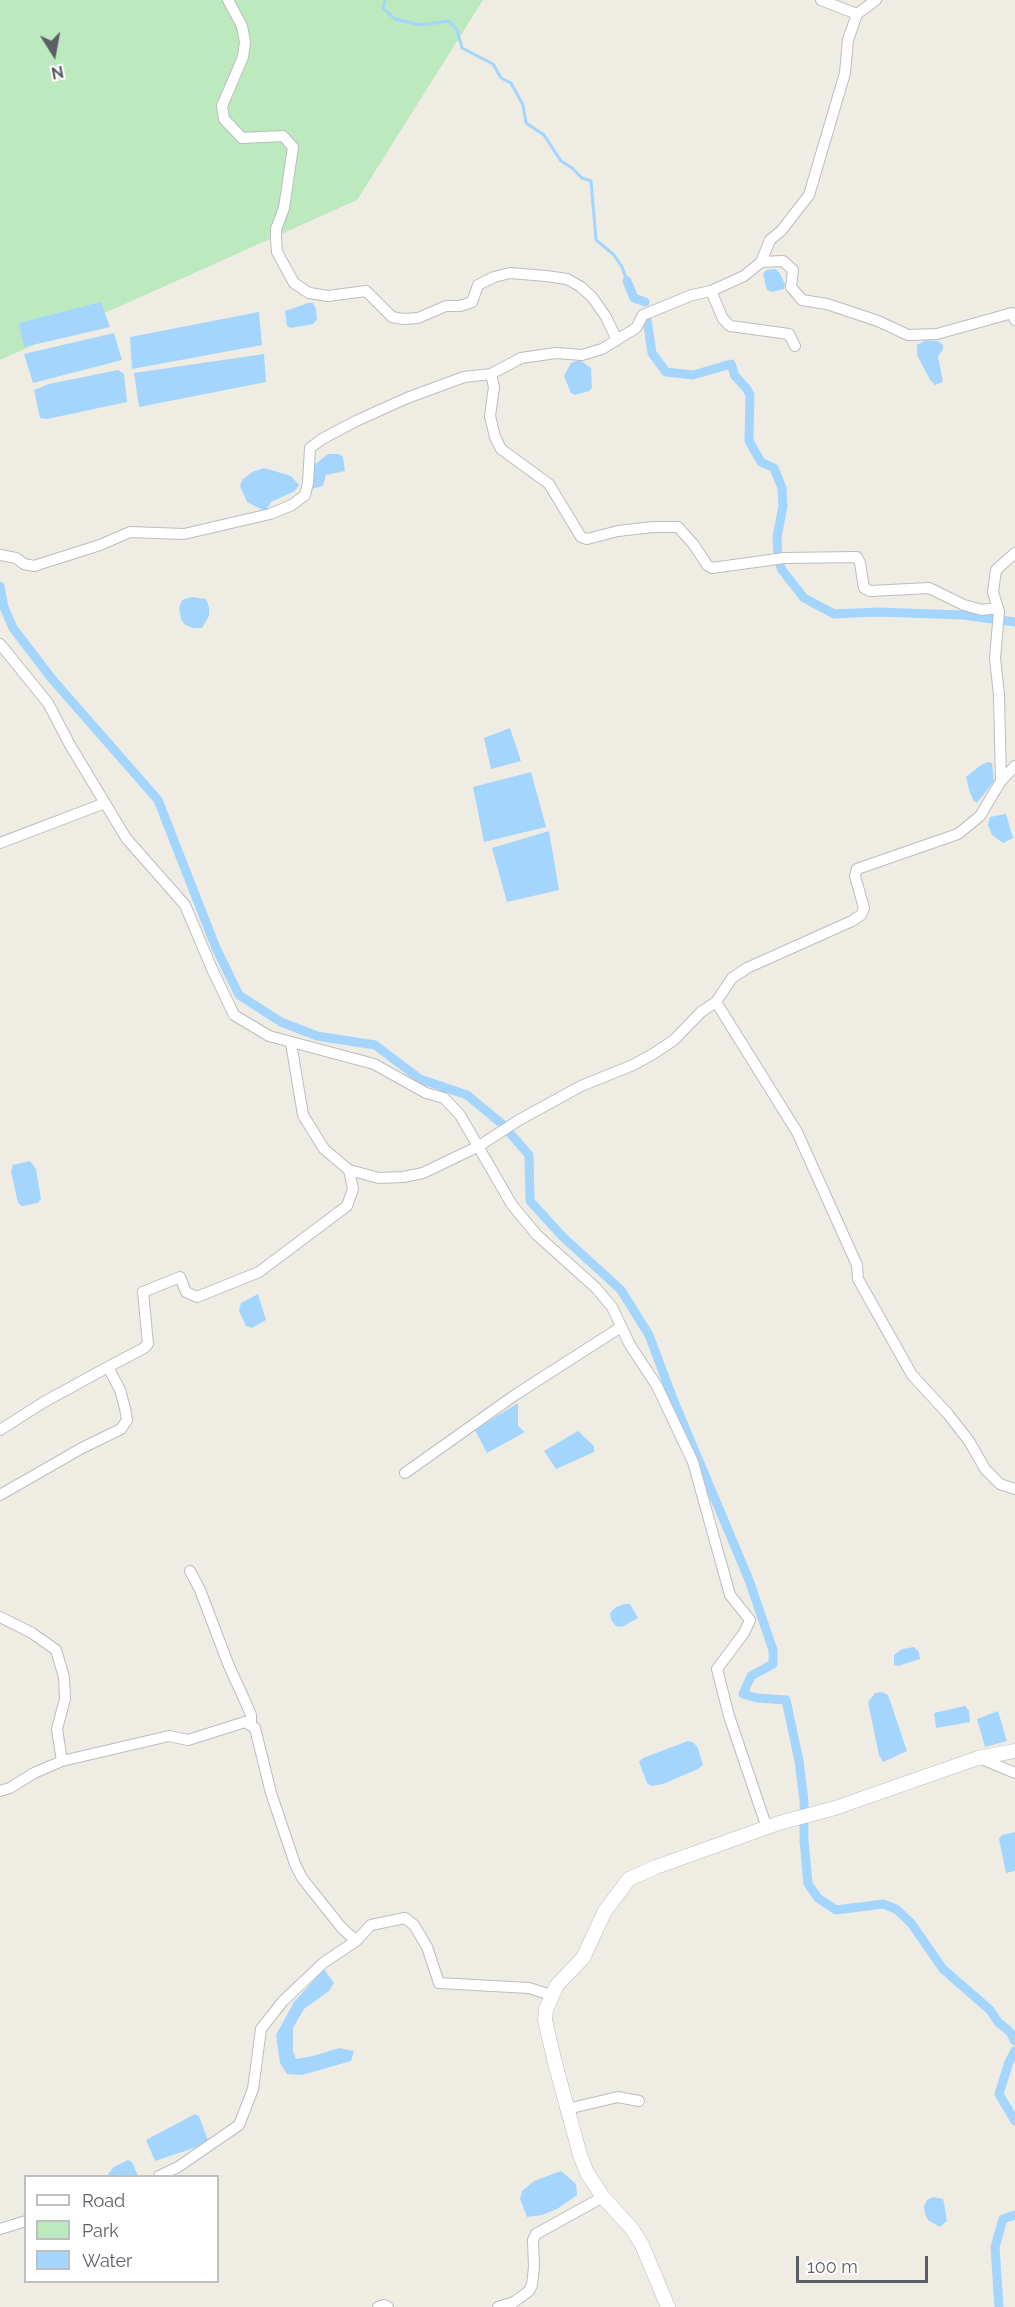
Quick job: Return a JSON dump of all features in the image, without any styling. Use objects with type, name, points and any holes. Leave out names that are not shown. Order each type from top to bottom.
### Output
[{"type":"street","points":[[228,0],[242,26],[245,42],[243,57],[222,106],[224,119],[242,138],[283,136],[292,147],[284,208],[276,229],[276,239],[277,252],[294,283],[309,293],[328,296],[366,291],[392,317],[403,319],[418,318],[446,306],[460,306],[472,302],[478,285],[494,276],[510,273],[567,279],[592,297],[606,317],[617,340]]},
{"type":"street","points":[[821,0],[857,14]]},
{"type":"street","points":[[0,555],[16,558],[24,564],[34,566],[100,545],[130,532],[184,534],[270,514],[292,506],[305,495],[310,448],[356,421],[407,398],[464,377],[491,374],[521,358],[556,352],[582,355],[602,349],[636,328],[643,315],[711,291],[744,276],[761,262],[770,240],[781,231],[808,195],[845,73],[848,40],[857,14],[876,0]]},
{"type":"street","points":[[761,262],[783,261],[793,270],[791,287],[802,300],[827,304],[878,321],[908,335],[937,334],[976,325],[1012,313],[1015,320]]},
{"type":"street","points":[[711,291],[723,319],[730,326],[789,334],[795,346]]},
{"type":"street","points":[[491,374],[494,387],[490,416],[495,437],[501,449],[549,484],[581,537],[587,539],[618,531],[653,527],[678,528],[694,544],[707,565],[712,568],[784,558],[857,557],[864,588],[870,591],[929,588],[964,605],[982,610],[997,608]]},
{"type":"street","points":[[1001,781],[999,695],[995,658],[999,612],[993,592],[996,570],[1015,553]]},
{"type":"street","points":[[0,644],[48,704],[126,838],[185,905],[234,1015],[268,1036],[374,1064],[426,1093],[444,1098],[460,1115],[512,1205],[537,1235],[596,1288],[612,1306],[630,1345],[657,1386],[693,1462],[730,1595],[750,1620],[744,1633],[717,1669],[729,1716],[773,1826]]},
{"type":"street","points":[[291,1042],[303,1115],[324,1149],[349,1170],[379,1178],[403,1177],[434,1169],[479,1146],[519,1120],[581,1086],[633,1065],[653,1054],[674,1040],[701,1012],[716,1002],[732,978],[747,968],[819,938],[861,915],[864,908],[855,876],[857,869],[958,834],[980,816],[1001,781],[1015,766]]},
{"type":"street","points":[[0,843],[105,803]]},
{"type":"street","points":[[716,1002],[797,1132],[857,1265],[858,1279],[912,1375],[969,1441],[984,1469],[1000,1484],[1015,1489]]},
{"type":"street","points":[[0,1430],[44,1402],[144,1348],[148,1344],[143,1292],[180,1277],[186,1292],[197,1297],[259,1272],[322,1227],[347,1206],[353,1189],[349,1170]]},
{"type":"street","points":[[405,1473],[515,1395],[621,1327]]},
{"type":"street","points":[[0,1495],[82,1448],[121,1429],[127,1420],[125,1408],[120,1390],[108,1367]]},
{"type":"street","points":[[190,1571],[200,1590],[248,1708],[251,1724]]},
{"type":"street","points":[[0,1617],[32,1633],[56,1650],[64,1677],[65,1700],[57,1729],[62,1761]]},
{"type":"street","points":[[0,1791],[62,1761],[142,1741],[169,1736],[188,1740],[237,1723],[251,1724],[255,1728],[271,1793],[295,1864],[302,1878],[341,1927],[356,1941]]},
{"type":"street","points":[[668,2307],[642,2245],[632,2229],[603,2197],[587,2173],[567,2109],[546,2020],[546,2009],[557,1985],[583,1958],[605,1911],[629,1879],[656,1866],[773,1826],[836,1808],[978,1758],[1015,1751]]},
{"type":"street","points":[[978,1758],[1015,1773]]},
{"type":"street","points":[[161,2175],[178,2167],[239,2126],[253,2089],[261,2029],[283,2001],[323,1963],[356,1941],[371,1924],[405,1918],[414,1925],[427,1947],[439,1983],[529,1988],[551,1995]]},
{"type":"street","points":[[567,2109],[618,2097],[639,2101]]},
{"type":"street","points":[[498,2307],[514,2302],[529,2291],[534,2267],[532,2240],[536,2234],[603,2197]]},
{"type":"street","points":[[0,2229],[24,2222]]},
{"type":"street","points":[[378,2307],[384,2305],[388,2307]]},
{"type":"green space","points":[[0,0],[483,0],[357,200],[0,360]]},
{"type":"water","points":[[775,269],[785,284],[784,289],[772,292],[767,290],[763,274],[766,270]]},
{"type":"water","points":[[101,302],[110,327],[24,347],[19,323]]},
{"type":"water","points":[[313,303],[317,320],[313,324],[290,328],[287,326],[285,311]]},
{"type":"water","points":[[259,312],[262,345],[132,369],[130,337]]},
{"type":"water","points":[[114,333],[122,360],[33,383],[24,354]]},
{"type":"water","points":[[926,340],[938,341],[943,345],[943,350],[938,356],[943,382],[935,385],[917,355],[917,345]]},
{"type":"water","points":[[264,354],[266,382],[139,407],[134,373]]},
{"type":"water","points":[[580,360],[591,368],[592,388],[575,395],[571,393],[564,376],[571,363]]},
{"type":"water","points":[[118,370],[124,374],[127,402],[47,419],[40,418],[34,390],[49,384]]},
{"type":"water","points":[[328,454],[339,454],[343,457],[345,471],[326,475],[323,486],[311,489],[314,465]]},
{"type":"water","points":[[264,468],[291,476],[299,485],[295,491],[271,502],[267,509],[263,510],[247,502],[240,486],[242,480],[252,472]]},
{"type":"water","points":[[192,597],[206,599],[209,607],[209,616],[202,628],[185,625],[181,619],[179,608],[182,600]]},
{"type":"water","points":[[510,728],[521,761],[491,769],[484,738]]},
{"type":"water","points":[[988,762],[992,763],[994,781],[977,803],[970,793],[966,777]]},
{"type":"water","points":[[531,772],[546,827],[484,842],[473,787]]},
{"type":"water","points":[[1006,814],[1013,838],[1003,843],[992,835],[988,825],[990,817]]},
{"type":"water","points":[[549,831],[559,890],[507,902],[492,848]]},
{"type":"water","points":[[30,1161],[36,1169],[41,1199],[38,1203],[22,1206],[18,1203],[11,1171],[13,1165]]},
{"type":"water","points":[[258,1294],[266,1320],[252,1328],[246,1326],[239,1311],[241,1303]]},
{"type":"water","points":[[518,1403],[518,1426],[525,1432],[487,1453],[475,1430]]},
{"type":"water","points":[[578,1431],[594,1446],[594,1452],[556,1469],[544,1451]]},
{"type":"water","points":[[630,1604],[638,1618],[622,1627],[616,1626],[611,1620],[610,1613],[616,1607]]},
{"type":"water","points":[[914,1647],[919,1652],[920,1659],[898,1666],[894,1665],[894,1655],[902,1649]]},
{"type":"water","points":[[882,1692],[888,1695],[907,1751],[883,1762],[879,1755],[868,1702],[875,1693]]},
{"type":"water","points":[[965,1706],[969,1711],[970,1722],[936,1728],[934,1713]]},
{"type":"water","points":[[998,1711],[1007,1741],[985,1747],[977,1719]]},
{"type":"water","points":[[688,1741],[693,1742],[698,1748],[703,1765],[663,1784],[651,1786],[647,1783],[639,1762],[643,1758]]},
{"type":"water","points":[[1015,1832],[1015,1871],[1006,1873],[999,1839],[1002,1835]]},
{"type":"water","points":[[324,1969],[334,1983],[329,1991],[304,2009],[293,2028],[293,2051],[296,2059],[339,2048],[354,2051],[351,2061],[302,2075],[287,2074],[280,2063],[276,2035],[294,2002]]},
{"type":"water","points":[[195,2114],[199,2116],[209,2143],[155,2161],[146,2140]]},
{"type":"water","points":[[128,2160],[132,2162],[138,2175],[108,2175],[114,2167]]},
{"type":"water","points":[[561,2171],[576,2184],[577,2195],[557,2209],[542,2215],[527,2217],[520,2199],[522,2191],[534,2181]]},
{"type":"water","points":[[933,2197],[943,2199],[944,2203],[947,2221],[940,2227],[928,2220],[925,2214],[924,2206],[927,2200]]},
{"type":"waterway","points":[[385,0],[383,8],[395,19],[421,25],[449,21],[457,30],[462,48],[493,64],[501,78],[511,83],[523,105],[526,123],[544,135],[561,161],[582,178],[591,181],[596,240],[614,255],[627,281]]},
{"type":"waterway","points":[[627,281],[634,298],[645,302]]},
{"type":"waterway","points":[[646,313],[652,353],[666,372],[693,375],[731,364],[735,376],[747,389],[750,395],[749,441],[761,462],[774,468],[782,488],[783,506],[777,537],[778,560],[782,570],[804,598],[834,614],[877,612],[963,615],[1015,622]]},
{"type":"waterway","points":[[0,586],[4,607],[13,628],[52,679],[158,800],[216,948],[239,995],[281,1022],[317,1036],[375,1045],[420,1079],[467,1095],[502,1124],[529,1155],[530,1201],[563,1237],[621,1290],[649,1335],[673,1399],[749,1580],[773,1650],[773,1664],[751,1676],[743,1694],[757,1698],[786,1700],[799,1761],[804,1801],[804,1840],[808,1884],[818,1898],[836,1910],[883,1904],[896,1909],[911,1923],[943,1969],[990,2010],[1015,2041]]},
{"type":"waterway","points":[[1015,2051],[999,2094],[1015,2121]]},
{"type":"waterway","points":[[999,2307],[995,2247],[1003,2219],[1015,2215]]}]
